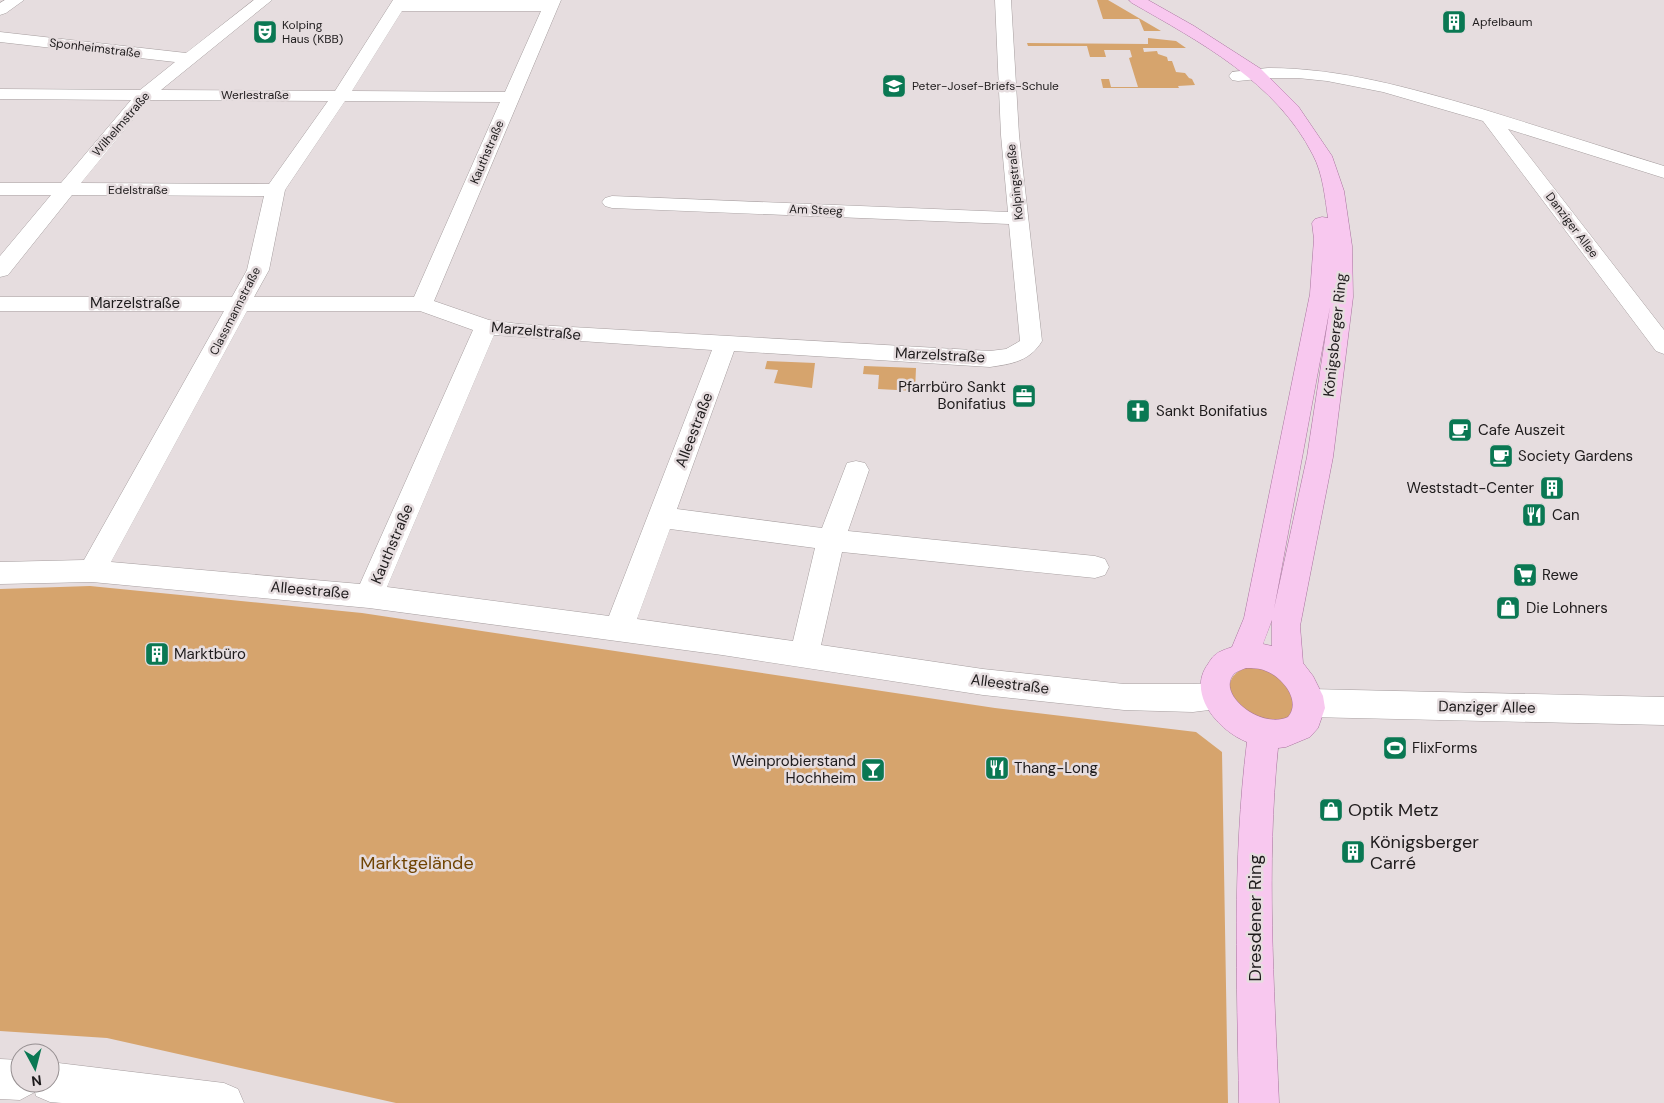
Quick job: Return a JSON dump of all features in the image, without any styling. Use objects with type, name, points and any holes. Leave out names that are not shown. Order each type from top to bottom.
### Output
[{"type":"main road","name":"Königsberger Ring","points":[[1120,0],[1253,78],[1272,111],[1303,157],[1316,193],[1324,238],[1321,294],[1258,618],[1244,656]]},
{"type":"main road","name":"Königsberger Ring","points":[[1137,0],[1188,29],[1292,110],[1323,156],[1334,192],[1342,246],[1342,297],[1320,457],[1285,626],[1288,668]]},
{"type":"main road","points":[[1259,656],[1274,660],[1288,668],[1299,679],[1306,690],[1309,703],[1308,715],[1302,725],[1292,731],[1279,735],[1264,734],[1249,729],[1234,720],[1224,709],[1217,696],[1215,684],[1217,673],[1232,658],[1259,656]]},
{"type":"main road","name":"Dresdener Ring","points":[[1259,1103],[1254,880],[1258,774],[1264,734]]},
{"type":"street","points":[[0,10],[16,0]]},
{"type":"street","name":"Wilhelmstraße","points":[[0,270],[144,95],[264,0]]},
{"type":"street","name":"Kolpingstraße","points":[[1003,0],[1010,135],[1031,341],[1024,350],[1015,354]]},
{"type":"street","points":[[399,3],[551,3]]},
{"type":"street","name":"Classmannstraße","points":[[92,571],[258,270],[275,190],[340,96],[399,3]]},
{"type":"street","name":"Kauthstraße","points":[[422,304],[551,3]]},
{"type":"street","name":"Sponheimstraße","points":[[0,37],[191,59]]},
{"type":"street","points":[[1253,78],[1354,79],[1490,118],[1664,172]]},
{"type":"street","name":"Werlestraße","points":[[0,94],[511,97]]},
{"type":"street","name":"Danziger Allee","points":[[1490,118],[1660,337]]},
{"type":"street","name":"Edelstraße","points":[[0,189],[275,190]]},
{"type":"street","name":"Am Steeg","points":[[612,202],[1019,218]]},
{"type":"street","name":"Marzelstraße","points":[[0,304],[422,304],[486,327],[519,331],[990,359],[1015,354]]},
{"type":"street","name":"Kauthstraße","points":[[369,596],[486,327]]},
{"type":"street","name":"Alleestraße","points":[[619,628],[726,343]]},
{"type":"street","points":[[804,655],[831,540],[856,470]]},
{"type":"street","points":[[660,517],[831,540],[1094,567]]},
{"type":"street","name":"Alleestraße","points":[[0,573],[92,571],[369,596],[619,628],[983,682],[1124,697],[1192,698],[1217,696]]},
{"type":"street","name":"Danziger Allee","points":[[1309,703],[1664,711]]},
{"type":"street","points":[[67,1090],[224,1103]]},
{"type":"green space","points":[[1097,0],[1108,0],[1161,31],[1144,31],[1139,19],[1103,19]]},
{"type":"green space","points":[[1148,38],[1176,41],[1186,48],[1143,48],[1144,52],[1157,51],[1158,54],[1167,57],[1168,61],[1172,61],[1176,72],[1185,73],[1192,79],[1195,85],[1178,86],[1179,88],[1103,88],[1101,79],[1109,79],[1111,87],[1138,87],[1129,58],[1132,57],[1130,50],[1104,50],[1106,57],[1090,57],[1087,46],[1028,46],[1027,43],[1148,44]]},
{"type":"green space","points":[[767,361],[815,363],[812,388],[774,383],[778,370],[765,369]]},
{"type":"green space","points":[[864,366],[916,368],[915,391],[878,389],[879,375],[863,374]]},
{"type":"green space","name":"Marktgelände","points":[[90,586],[362,613],[995,708],[1196,732],[1222,752],[1228,1103],[396,1103],[107,1038],[0,1031],[0,589]]},
{"type":"green space","points":[[1244,668],[1265,668],[1293,688],[1295,715],[1267,726],[1229,699],[1231,680],[1235,674]]},
{"type":"place","name":"Apfelbaum","points":[[1454,22]]},
{"type":"place","name":"Kolping Haus (KBB)","points":[[265,32]]},
{"type":"place","name":"Peter-Josef-Briefs-Schule","points":[[894,86]]},
{"type":"place","name":"Pfarrbüro Sankt Bonifatius","points":[[1024,396]]},
{"type":"place","name":"Sankt Bonifatius","points":[[1138,411]]},
{"type":"place","name":"Cafe Auszeit","points":[[1460,430]]},
{"type":"place","name":"Society Gardens","points":[[1501,456]]},
{"type":"place","name":"Weststadt-Center","points":[[1552,488]]},
{"type":"place","name":"Can","points":[[1534,515]]},
{"type":"place","name":"Rewe","points":[[1525,575]]},
{"type":"place","name":"Die Lohners","points":[[1508,608]]},
{"type":"place","name":"Marktbüro","points":[[157,654]]},
{"type":"place","name":"FlixForms","points":[[1395,748]]},
{"type":"place","name":"Thang-Long","points":[[997,768]]},
{"type":"place","name":"Weinprobierstand Hochheim","points":[[873,770]]},
{"type":"place","name":"Optik Metz","points":[[1331,810]]},
{"type":"place","name":"Königsberger Carré","points":[[1353,852]]}]
